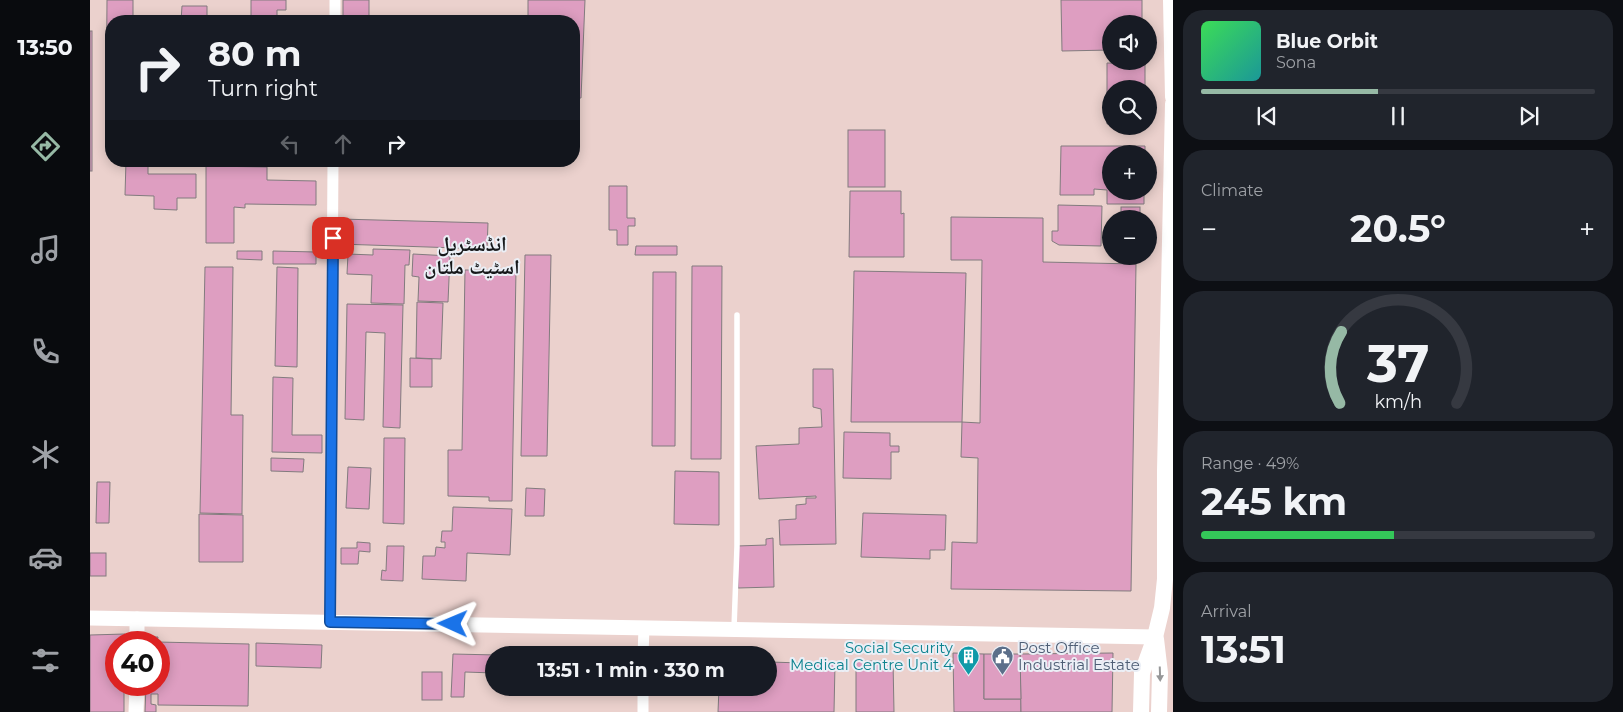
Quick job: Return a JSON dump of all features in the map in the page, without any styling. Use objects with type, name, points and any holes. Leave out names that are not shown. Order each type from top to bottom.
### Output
[{"type":"main road","points":[[1171,0],[1173,97]]},
{"type":"main road","points":[[1141,712],[1142,673],[1155,637],[1166,579],[1173,104]]},
{"type":"main road","points":[[1155,637],[1160,673],[1159,712]]},
{"type":"street","points":[[334,15],[335,0]]},
{"type":"street","points":[[330,622],[334,167]]},
{"type":"street","points":[[90,618],[1155,637]]},
{"type":"street","points":[[137,631],[138,619]]},
{"type":"street","points":[[643,646],[644,628]]},
{"type":"street","points":[[136,712],[137,696]]},
{"type":"street","points":[[643,696],[643,712]]},
{"type":"lane","points":[[734,628],[737,546],[736,315]]},
{"type":"shaded area","points":[[90,0],[1173,0],[1173,712],[90,712]]},
{"type":"building","points":[[107,0],[133,0],[133,15],[107,15]]},
{"type":"building","points":[[251,0],[286,0],[286,10],[277,10],[277,15],[251,15]]},
{"type":"building","points":[[343,0],[369,0],[369,15],[343,15]]},
{"type":"building","points":[[528,0],[585,0],[581,98],[580,15],[528,15]]},
{"type":"building","points":[[1061,0],[1142,0],[1142,15],[1102,15],[1102,50],[1062,51]]},
{"type":"building","points":[[182,6],[207,6],[207,15],[181,15]]},
{"type":"building","points":[[90,31],[92,31],[92,171],[90,171]]},
{"type":"building","points":[[1107,70],[1145,70],[1145,80],[1107,80]]},
{"type":"building","points":[[848,130],[885,130],[885,187],[848,187]]},
{"type":"building","points":[[1061,146],[1102,146],[1102,190],[1094,189],[1094,195],[1060,195]]},
{"type":"building","points":[[126,167],[148,167],[148,174],[196,174],[196,198],[177,198],[177,210],[154,209],[154,196],[125,195]]},
{"type":"building","points":[[206,167],[267,167],[267,180],[316,181],[316,205],[245,204],[245,208],[234,207],[234,243],[206,243]]},
{"type":"building","points":[[609,186],[627,186],[627,218],[635,218],[635,226],[628,226],[628,245],[617,245],[617,230],[609,230]]},
{"type":"building","points":[[850,191],[901,191],[901,214],[904,213],[904,257],[849,257]]},
{"type":"building","points":[[1107,200],[1144,200],[1144,204],[1107,204]]},
{"type":"building","points":[[1058,205],[1102,206],[1101,246],[1059,245],[1052,241],[1052,231],[1058,231]]},
{"type":"building","points":[[1121,207],[1140,207],[1140,210],[1121,210]]},
{"type":"building","points":[[951,217],[1043,218],[1043,262],[1136,265],[1131,591],[951,589],[952,542],[977,543],[978,458],[961,457],[962,422],[980,423],[982,260],[951,260]]},
{"type":"building","points":[[340,219],[488,223],[487,249],[339,244]]},
{"type":"building","points":[[636,246],[677,246],[677,255],[635,255]]},
{"type":"building","points":[[373,249],[410,250],[409,265],[405,265],[404,304],[371,303],[372,275],[347,274],[348,254],[373,255]]},
{"type":"building","points":[[237,251],[262,251],[262,260],[237,259]]},
{"type":"building","points":[[273,251],[316,252],[316,264],[273,264]]},
{"type":"building","points":[[413,254],[450,256],[448,302],[418,301],[419,277],[412,276]]},
{"type":"building","points":[[525,255],[551,255],[547,456],[521,456]]},
{"type":"building","points":[[692,266],[722,266],[721,459],[691,459]]},
{"type":"building","points":[[205,267],[233,267],[231,415],[243,415],[242,514],[200,513]]},
{"type":"building","points":[[277,267],[298,268],[297,367],[275,366]]},
{"type":"building","points":[[465,270],[516,270],[512,501],[489,501],[489,497],[448,496],[448,450],[462,450]]},
{"type":"building","points":[[854,271],[966,273],[962,422],[851,422]]},
{"type":"building","points":[[653,272],[676,272],[675,446],[652,446]]},
{"type":"building","points":[[417,302],[443,303],[441,359],[416,358]]},
{"type":"building","points":[[347,304],[403,305],[400,428],[383,427],[385,333],[366,332],[364,420],[345,419]]},
{"type":"building","points":[[410,358],[432,359],[432,387],[410,387]]},
{"type":"building","points":[[813,369],[833,369],[836,544],[780,545],[779,520],[796,519],[796,505],[806,504],[806,498],[816,498],[816,496],[759,499],[756,446],[799,444],[799,428],[822,427],[821,409],[813,407]]},
{"type":"building","points":[[273,377],[293,378],[292,435],[322,435],[322,453],[272,452]]},
{"type":"building","points":[[844,432],[890,433],[890,446],[899,446],[899,452],[891,452],[891,479],[843,478]]},
{"type":"building","points":[[384,438],[405,438],[404,524],[383,523]]},
{"type":"building","points":[[271,458],[304,459],[303,472],[271,471]]},
{"type":"building","points":[[348,467],[371,468],[369,509],[346,508]]},
{"type":"building","points":[[675,471],[719,472],[719,525],[674,524]]},
{"type":"building","points":[[97,482],[110,482],[109,523],[96,523]]},
{"type":"building","points":[[526,488],[545,489],[544,516],[525,516]]},
{"type":"building","points":[[453,507],[512,509],[510,555],[467,553],[466,581],[422,579],[423,556],[435,556],[436,547],[445,548],[445,542],[441,542],[442,531],[452,531]]},
{"type":"building","points":[[863,513],[946,515],[945,550],[930,550],[930,559],[861,557]]},
{"type":"building","points":[[199,514],[243,515],[243,562],[199,562]]},
{"type":"building","points":[[773,538],[774,587],[738,588],[737,546],[766,545],[766,539]]},
{"type":"building","points":[[357,542],[370,543],[370,552],[359,551],[358,564],[341,564],[341,548],[357,548]]},
{"type":"building","points":[[387,546],[404,546],[403,581],[381,580],[382,570],[386,571]]},
{"type":"building","points":[[90,553],[106,553],[106,576],[90,576]]},
{"type":"building","points":[[90,635],[105,635],[105,696],[124,696],[124,712],[90,712]]},
{"type":"building","points":[[170,642],[249,644],[248,706],[158,705],[158,696],[170,696]]},
{"type":"building","points":[[256,643],[322,645],[321,668],[256,666]]},
{"type":"building","name":"Social Security Medical Centre Unit 4","points":[[953,653],[984,654],[984,699],[1021,699],[1021,712],[954,712]]},
{"type":"building","points":[[1113,653],[1112,712],[1021,712],[1020,654]]},
{"type":"building","points":[[453,654],[485,655],[485,673],[465,672],[464,697],[451,697]]},
{"type":"building","name":"Post Office Industrial Estate","points":[[984,654],[1020,654],[1021,699],[984,699]]},
{"type":"building","points":[[856,661],[893,661],[894,712],[856,712]]},
{"type":"building","points":[[777,662],[835,664],[834,712],[718,712],[719,696],[777,696]]},
{"type":"building","points":[[422,672],[442,672],[442,700],[422,700]]},
{"type":"building","points":[[146,696],[151,696],[151,704],[156,705],[156,712],[145,712]]},
{"type":"place","name":"Social Security Medical Centre Unit 4","points":[[969,676]]},
{"type":"place","name":"Post Office Industrial Estate","points":[[1002,676]]},
{"type":"district","name":"انڈسٹریل اسٹیٹ ملتان","points":[[472,256]]},
{"type":"route","points":[[333,238],[330,622],[453,624]]}]
